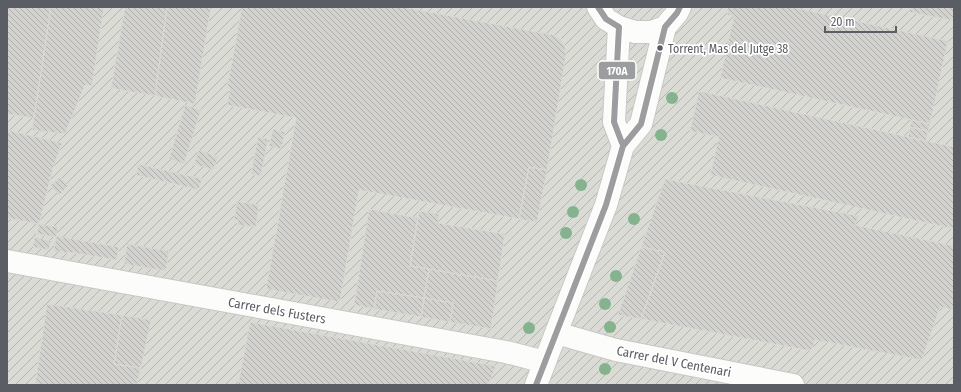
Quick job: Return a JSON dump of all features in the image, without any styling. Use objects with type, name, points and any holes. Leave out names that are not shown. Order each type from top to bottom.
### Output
[{"type":"street","points":[[536,385],[606,205],[623,146],[640,124],[665,27],[680,7]]},
{"type":"street","points":[[595,8],[606,19],[619,27],[635,32],[651,32],[665,27]]},
{"type":"street","points":[[619,27],[614,122],[623,146]]},
{"type":"street","name":"Carrer dels Fusters","points":[[7,261],[506,352],[545,362]]},
{"type":"street","name":"Carrer del V Centenari","points":[[556,334],[616,350],[793,385]]},
{"type":"shaded area","points":[[7,7],[954,7],[954,385],[7,385]]},
{"type":"building","points":[[7,7],[51,7],[34,118],[7,114]]},
{"type":"building","points":[[51,7],[104,7],[92,86],[85,85],[65,134],[32,130]]},
{"type":"building","points":[[125,7],[167,7],[155,96],[111,88]]},
{"type":"building","points":[[167,7],[211,7],[195,104],[155,96]]},
{"type":"building","points":[[242,7],[402,7],[553,35],[559,38],[565,46],[566,55],[547,170],[529,167],[519,219],[359,190],[340,302],[266,289],[296,118],[227,105],[230,88],[227,88]]},
{"type":"building","points":[[728,7],[791,7],[948,41],[930,124],[720,78],[734,16],[727,15]]},
{"type":"building","points":[[910,7],[954,7],[954,21],[909,12]]},
{"type":"building","points":[[699,91],[954,147],[954,229],[710,175],[719,137],[690,131]]},
{"type":"building","points":[[185,105],[201,110],[184,164],[169,159]]},
{"type":"building","points":[[912,120],[930,124],[928,131],[910,127]]},
{"type":"building","points":[[910,127],[928,131],[926,141],[908,137]]},
{"type":"building","points":[[273,129],[285,132],[281,149],[269,146]]},
{"type":"building","points":[[7,130],[62,143],[53,168],[39,224],[7,218]]},
{"type":"building","points":[[258,137],[268,139],[261,176],[251,174]]},
{"type":"building","points":[[199,150],[218,157],[213,170],[194,164]]},
{"type":"building","points":[[138,164],[202,179],[199,190],[136,175]]},
{"type":"building","points":[[529,167],[547,170],[537,222],[519,219]]},
{"type":"building","points":[[60,177],[68,186],[59,195],[50,186]]},
{"type":"building","points":[[665,179],[859,216],[855,225],[954,246],[954,310],[940,307],[922,360],[815,340],[811,351],[641,319],[665,252],[641,247]]},
{"type":"building","points":[[237,201],[259,205],[256,227],[237,225],[238,220],[234,220]]},
{"type":"building","points":[[369,209],[418,218],[410,266],[429,269],[424,298],[377,291],[374,309],[354,305]]},
{"type":"building","points":[[419,211],[439,214],[438,223],[505,234],[498,281],[410,266]]},
{"type":"building","points":[[39,224],[58,227],[56,237],[31,233],[37,233]]},
{"type":"building","points":[[56,236],[119,247],[117,260],[54,251]]},
{"type":"building","points":[[35,237],[51,241],[49,250],[33,247]]},
{"type":"building","points":[[127,244],[169,251],[166,271],[124,264]]},
{"type":"building","points":[[641,247],[665,252],[641,319],[618,315]]},
{"type":"building","points":[[429,269],[498,281],[491,329],[450,322],[453,303],[424,298]]},
{"type":"building","points":[[377,291],[424,298],[421,317],[374,309]]},
{"type":"building","points":[[424,298],[453,303],[450,322],[421,317]]},
{"type":"building","points":[[47,304],[122,315],[114,364],[141,368],[137,384],[143,385],[35,385]]},
{"type":"building","points":[[122,315],[151,320],[141,368],[114,364]]},
{"type":"building","points":[[250,322],[496,366],[488,385],[238,385]]},
{"type":"transit line","name":"170A","points":[[598,7],[606,19],[619,27],[614,122],[622,143]]},
{"type":"transit line","name":"170A","points":[[536,385],[606,205],[623,146],[641,124],[665,27],[680,7]]},
{"type":"place","name":"Torrent, Mas del Jutge 38","points":[[660,48]]}]
